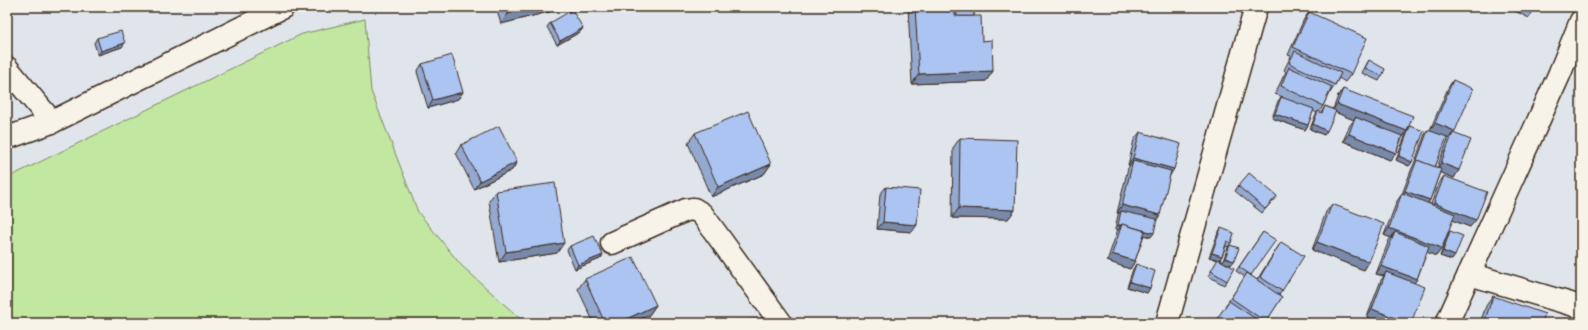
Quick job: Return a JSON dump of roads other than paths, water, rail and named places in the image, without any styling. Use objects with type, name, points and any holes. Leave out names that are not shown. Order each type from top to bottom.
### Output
[{"type":"street","points":[[7,138],[52,122],[283,7]]},
{"type":"street","points":[[1167,323],[1256,7]]},
{"type":"street","points":[[1447,323],[1559,75],[1581,21]]},
{"type":"street","points":[[7,68],[52,122]]},
{"type":"street","points":[[612,243],[686,210],[694,209],[702,214],[781,323]]},
{"type":"street","points":[[1469,274],[1581,307]]}]
